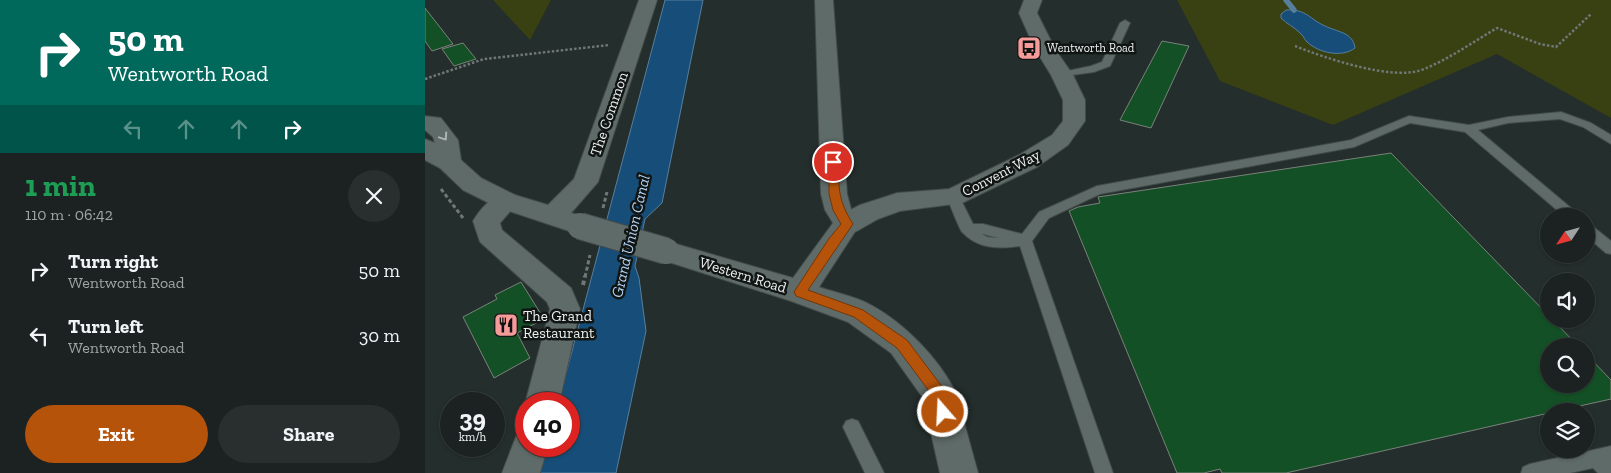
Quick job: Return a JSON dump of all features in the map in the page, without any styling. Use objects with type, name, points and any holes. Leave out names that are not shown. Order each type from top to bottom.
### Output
[{"type":"street","name":"The Common","points":[[552,217],[585,182],[648,0]]},
{"type":"street","points":[[800,292],[847,224],[838,210],[834,194],[824,0]]},
{"type":"street","name":"Convent Way","points":[[847,224],[869,212],[897,202],[953,198],[1028,162],[1060,140],[1074,121],[1074,100],[1062,75],[1045,49],[1028,13],[1033,0]]},
{"type":"street","points":[[425,123],[433,123],[445,135],[449,144],[449,162]]},
{"type":"street","name":"Western Road","points":[[425,146],[432,154],[449,162],[472,184],[506,201],[580,226],[800,292],[859,313],[902,344],[939,393],[954,472]]},
{"type":"street","points":[[506,201],[486,221],[490,235],[560,296],[565,309],[545,392]]},
{"type":"street","points":[[521,473],[526,457]]},
{"type":"lane","points":[[1062,75],[1094,69],[1106,64],[1125,23]]},
{"type":"lane","points":[[953,198],[967,229],[977,239],[984,242],[1009,242],[1025,240],[1044,215],[1097,190],[1354,143],[1409,119],[1469,129],[1508,120],[1561,115],[1587,125],[1611,140]]},
{"type":"lane","points":[[1469,129],[1563,208]]},
{"type":"lane","points":[[1595,236],[1611,249]]},
{"type":"lane","points":[[1025,240],[1104,473]]},
{"type":"lane","points":[[852,427],[875,473]]},
{"type":"lane","points":[[1530,473],[1604,457],[1609,473]]},
{"type":"path","points":[[1295,46],[1313,53],[1387,73],[1404,74],[1423,70],[1497,28],[1542,46],[1556,47],[1591,14]]},
{"type":"path","points":[[425,79],[484,59],[635,42]]},
{"type":"green space","points":[[493,0],[551,0],[530,40]]},
{"type":"green space","points":[[1177,0],[1611,0],[1611,118],[1497,54],[1333,125],[1220,81]]},
{"type":"water","name":"Grand Union Canal","points":[[665,0],[703,0],[662,203],[645,219],[635,266],[639,278],[646,331],[616,473],[539,473],[544,457],[580,457],[580,392],[561,392]]},
{"type":"water","points":[[1286,10],[1299,11],[1330,28],[1344,33],[1354,43],[1355,48],[1344,53],[1331,53],[1312,46],[1301,34],[1281,18],[1281,14]]},
{"type":"building","points":[[425,8],[453,44],[432,51],[425,41]]},
{"type":"building","points":[[1162,41],[1189,46],[1151,128],[1120,120]]},
{"type":"building","points":[[463,43],[476,59],[454,66],[442,49]]},
{"type":"building","points":[[1391,153],[1540,307],[1540,328],[1561,328],[1570,338],[1540,338],[1540,393],[1595,393],[1595,363],[1611,380],[1611,399],[1593,403],[1540,403],[1540,415],[1286,473],[1222,473],[1220,469],[1204,473],[1177,473],[1069,211],[1078,207],[1100,203],[1098,197]]},
{"type":"building","points":[[521,282],[544,319],[517,333],[530,358],[494,378],[463,317],[497,299],[495,295]]},
{"type":"waterway","points":[[1286,0],[1294,10]]},
{"type":"place","name":"Wentworth Road","points":[[1029,48]]},
{"type":"place","name":"The Grand Restaurant","points":[[506,325]]},
{"type":"route","points":[[833,162],[834,194],[838,210],[847,224],[800,292],[859,313],[902,344],[939,393],[943,412]]}]
